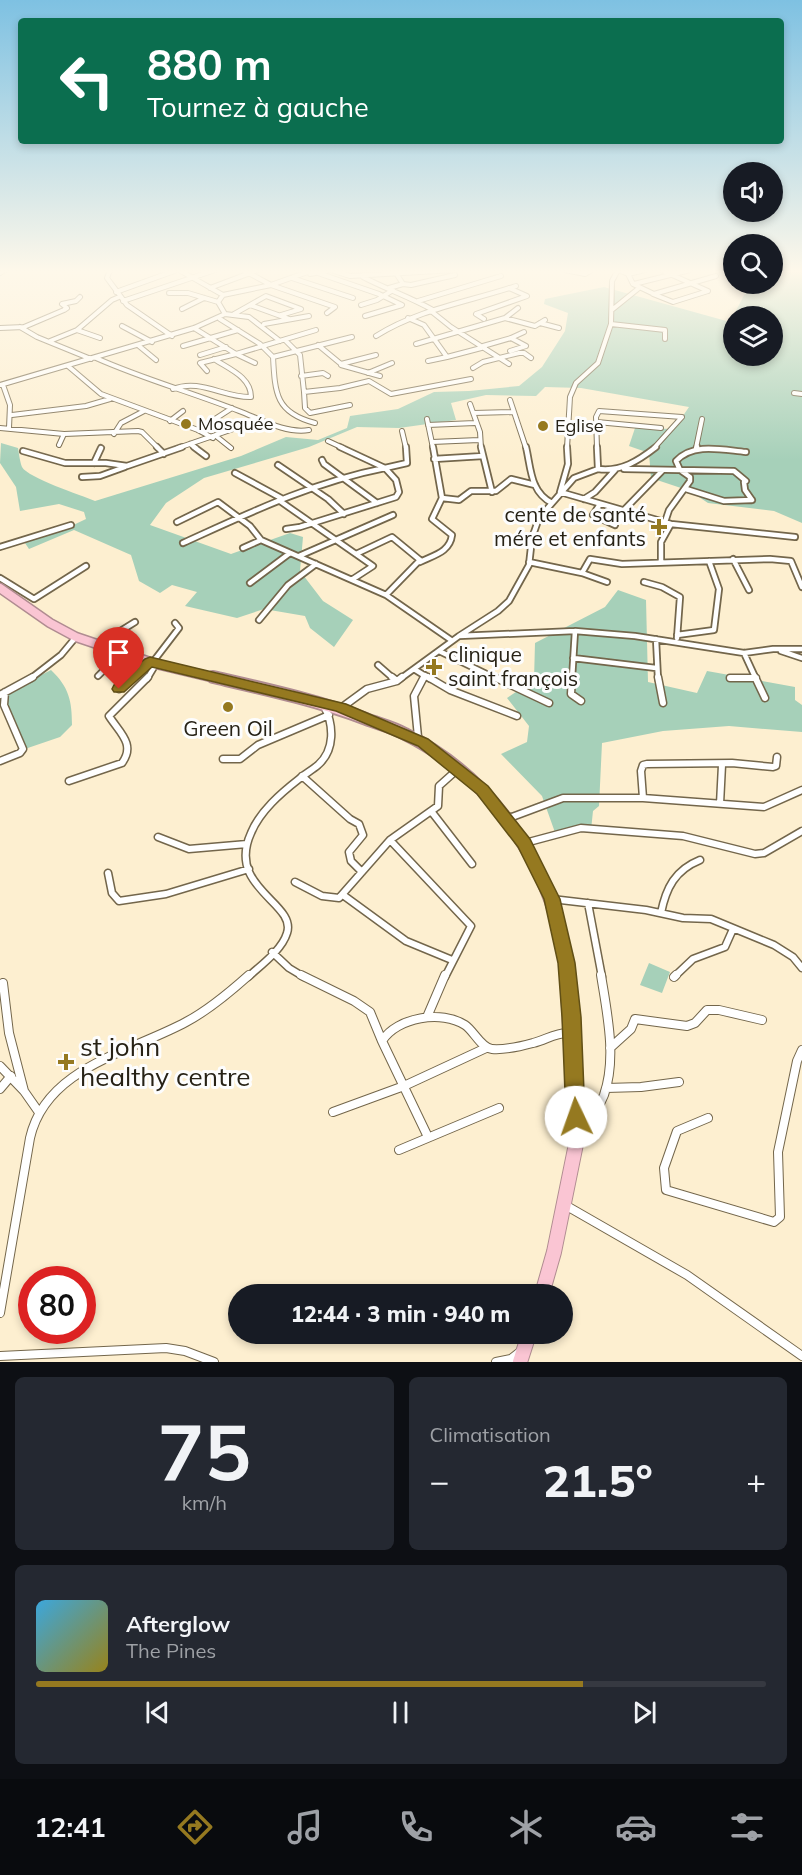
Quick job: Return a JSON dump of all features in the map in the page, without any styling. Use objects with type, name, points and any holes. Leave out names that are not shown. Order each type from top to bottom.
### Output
[{"type":"highway","points":[[0,588],[50,624],[76,637],[153,663],[341,708],[423,742],[483,790],[505,816],[525,843],[552,899],[566,963],[572,1033],[577,1139],[565,1205],[545,1284]]},
{"type":"street","points":[[29,334],[35,338],[50,341],[139,378],[232,408],[259,420],[298,432],[309,430]]},
{"type":"street","points":[[50,341],[68,334]]},
{"type":"street","points":[[87,334],[100,338]]},
{"type":"street","points":[[136,334],[152,342]]},
{"type":"street","points":[[168,334],[172,336]]},
{"type":"street","points":[[9,428],[12,415],[8,392],[2,385],[179,334]]},
{"type":"street","points":[[203,334],[255,363]]},
{"type":"street","points":[[183,346],[228,334]]},
{"type":"street","points":[[244,334],[263,346],[273,357],[276,385],[283,405],[294,416],[315,423]]},
{"type":"street","points":[[275,334],[297,352],[301,359],[306,410],[310,413],[350,405]]},
{"type":"street","points":[[207,371],[200,363],[304,334]]},
{"type":"street","points":[[376,336],[380,334]]},
{"type":"street","points":[[430,334],[447,357]]},
{"type":"street","points":[[416,344],[457,334]]},
{"type":"street","points":[[460,334],[484,346],[509,364]]},
{"type":"street","points":[[428,362],[521,334]]},
{"type":"street","points":[[560,492],[568,464],[566,438],[570,423],[570,398],[576,383],[598,363],[608,334]]},
{"type":"street","points":[[665,334],[665,339]]},
{"type":"street","points":[[273,357],[352,337]]},
{"type":"street","points":[[510,351],[526,347],[511,338]]},
{"type":"street","points":[[139,345],[156,360]]},
{"type":"street","points":[[318,345],[341,364],[380,376]]},
{"type":"street","points":[[200,355],[226,347]]},
{"type":"street","points":[[473,368],[475,364],[524,353],[531,358]]},
{"type":"street","points":[[341,364],[376,355]]},
{"type":"street","points":[[173,389],[184,383],[251,398],[251,391],[244,379],[214,359]]},
{"type":"street","points":[[367,373],[392,363]]},
{"type":"street","points":[[68,366],[101,394],[198,430],[231,448]]},
{"type":"street","points":[[301,376],[322,373],[328,376]]},
{"type":"street","points":[[304,392],[333,390],[369,381],[390,394],[471,379]]},
{"type":"street","points":[[794,393],[802,394]]},
{"type":"street","points":[[12,415],[86,406],[111,398]]},
{"type":"street","points":[[510,400],[526,448],[535,489],[544,499],[552,503]]},
{"type":"street","points":[[470,404],[480,432],[479,440],[492,492]]},
{"type":"street","points":[[198,430],[232,408]]},
{"type":"street","points":[[597,469],[598,412],[602,410],[682,417],[672,432],[624,469]]},
{"type":"street","points":[[114,434],[120,423],[144,411]]},
{"type":"street","points":[[170,421],[183,411]]},
{"type":"street","points":[[474,413],[513,412]]},
{"type":"street","points":[[696,450],[702,419]]},
{"type":"street","points":[[82,477],[100,476],[259,420]]},
{"type":"street","points":[[386,595],[420,562],[443,552],[452,540],[452,535],[432,519],[442,498],[428,422],[475,423]]},
{"type":"street","points":[[597,422],[662,428]]},
{"type":"street","points":[[0,428],[64,434],[142,432],[164,454]]},
{"type":"street","points":[[183,543],[238,517],[312,488],[407,463],[408,456],[402,431]]},
{"type":"street","points":[[59,444],[64,434]]},
{"type":"street","points":[[432,442],[479,440]]},
{"type":"street","points":[[286,529],[312,524],[396,497],[399,492],[396,480],[384,468],[328,441]]},
{"type":"street","points":[[190,444],[206,456]]},
{"type":"street","points":[[94,463],[101,448]]},
{"type":"street","points":[[661,561],[661,543],[668,523],[669,510],[686,489],[690,477],[680,470],[676,460],[696,450],[746,452]]},
{"type":"street","points":[[23,451],[58,462],[127,466]]},
{"type":"street","points":[[434,459],[483,456]]},
{"type":"street","points":[[322,460],[324,464],[377,503]]},
{"type":"street","points":[[278,465],[312,488],[344,514]]},
{"type":"street","points":[[341,708],[367,689],[397,681],[451,640],[498,611],[509,601],[529,562],[537,522],[574,478],[597,469],[734,471],[746,481],[744,482],[745,490],[752,500],[724,501],[686,489]]},
{"type":"street","points":[[584,499],[595,492],[615,470]]},
{"type":"street","points":[[623,511],[662,471]]},
{"type":"street","points":[[235,473],[280,500],[373,566],[353,579]]},
{"type":"street","points":[[442,498],[459,500],[471,491],[492,492],[511,478],[535,484]]},
{"type":"street","points":[[560,492],[668,523],[795,537]]},
{"type":"street","points":[[177,522],[219,502],[261,540],[386,595],[451,640]]},
{"type":"street","points":[[600,504],[593,516],[615,525]]},
{"type":"street","points":[[299,556],[393,515]]},
{"type":"street","points":[[0,548],[71,525]]},
{"type":"street","points":[[356,554],[392,537],[420,562]]},
{"type":"street","points":[[243,548],[261,540]]},
{"type":"street","points":[[250,583],[290,552]]},
{"type":"street","points":[[582,573],[590,559],[616,564],[733,559],[790,561],[802,587]]},
{"type":"street","points":[[733,559],[749,590]]},
{"type":"street","points":[[678,634],[714,630],[719,589],[709,561]]},
{"type":"street","points":[[529,562],[582,573],[607,582]]},
{"type":"street","points":[[259,620],[288,585],[316,564]]},
{"type":"street","points":[[0,579],[34,599],[86,566]]},
{"type":"street","points":[[644,582],[662,587],[680,597],[677,642]]},
{"type":"street","points":[[98,645],[135,622]]},
{"type":"street","points":[[69,781],[122,763],[127,759],[129,745],[126,737],[109,716],[146,680],[156,658],[179,628],[175,622]]},
{"type":"street","points":[[459,636],[575,631],[656,639],[744,653],[773,649],[802,649]]},
{"type":"street","points":[[575,631],[571,694],[581,701]]},
{"type":"street","points":[[0,761],[20,753],[23,749],[4,705],[2,694],[52,663],[76,637]]},
{"type":"street","points":[[656,639],[656,668],[663,704]]},
{"type":"street","points":[[773,649],[802,658]]},
{"type":"street","points":[[439,651],[549,703]]},
{"type":"street","points":[[98,676],[122,652]]},
{"type":"street","points":[[744,653],[765,698]]},
{"type":"street","points":[[573,658],[656,668]]},
{"type":"street","points":[[119,689],[153,663]]},
{"type":"street","points":[[378,665],[397,681]]},
{"type":"street","points":[[414,669],[450,690],[517,717]]},
{"type":"street","points":[[423,742],[418,737],[414,696],[425,675]]},
{"type":"street","points":[[730,678],[756,678]]},
{"type":"street","points":[[0,1312],[22,1182],[38,1111],[61,1087],[94,1066],[132,1045],[170,1031],[196,1017],[272,952],[287,934],[288,923],[285,912],[255,885],[249,869],[247,844],[254,825],[277,799],[325,757],[332,732],[329,715],[321,702]]},
{"type":"street","points":[[223,759],[240,759],[258,745],[329,715]]},
{"type":"street","points":[[643,798],[641,771],[644,765],[663,762],[722,765],[732,763],[773,767],[776,766],[777,757]]},
{"type":"street","points":[[720,804],[722,765]]},
{"type":"street","points":[[295,882],[332,900],[343,895],[390,840],[431,811],[440,801],[437,791],[439,786],[458,769]]},
{"type":"street","points":[[302,776],[350,819],[359,824],[363,835],[349,852],[351,861],[362,872]]},
{"type":"street","points":[[505,816],[512,817],[563,798],[643,798],[678,803],[764,807],[802,790]]},
{"type":"street","points":[[431,811],[472,864]]},
{"type":"street","points":[[525,843],[581,828],[683,836],[755,854],[764,853],[802,831]]},
{"type":"street","points":[[158,837],[189,849],[247,844]]},
{"type":"street","points":[[390,840],[471,926],[452,960],[427,1017]]},
{"type":"street","points":[[661,913],[663,899],[672,879],[684,866],[700,861]]},
{"type":"street","points":[[108,873],[112,893],[119,901],[166,894],[249,869]]},
{"type":"street","points":[[343,895],[406,941],[452,960]]},
{"type":"street","points":[[552,899],[683,918],[711,919],[774,945],[793,957],[802,968]]},
{"type":"street","points":[[577,1139],[596,1113],[606,1088],[610,1048],[588,903]]},
{"type":"street","points":[[674,977],[693,959],[724,947],[733,929]]},
{"type":"street","points":[[272,952],[289,968],[320,986],[354,1001],[370,1012],[428,1137]]},
{"type":"street","points":[[3,983],[8,1025],[24,1091]]},
{"type":"street","points":[[610,1048],[631,1029],[635,1019],[673,1026],[687,1025],[695,1023],[707,1010],[718,1010],[762,1020]]},
{"type":"street","points":[[382,1041],[386,1033],[436,1015],[451,1017],[471,1030],[486,1048]]},
{"type":"street","points":[[333,1112],[404,1086],[486,1048],[513,1047],[534,1043],[557,1033],[572,1033]]},
{"type":"street","points":[[708,1118],[677,1131],[662,1182],[666,1190],[774,1222],[780,1217],[778,1152],[797,1061],[802,1050]]},
{"type":"street","points":[[0,1066],[24,1091],[38,1111]]},
{"type":"street","points":[[0,1089],[11,1076]]},
{"type":"street","points":[[606,1088],[641,1087],[679,1082]]},
{"type":"street","points":[[399,1150],[499,1108]]},
{"type":"street","points":[[565,1205],[624,1234],[760,1323],[802,1356]]},
{"type":"street","points":[[0,1356],[166,1348],[185,1351],[214,1362]]},
{"type":"street","points":[[496,1362],[522,1356]]},
{"type":"green space","points":[[563,334],[723,334],[723,366],[783,366],[783,334],[802,334],[802,523],[774,511],[708,503],[690,491],[651,478],[649,453],[629,446],[635,428],[674,429],[689,407],[581,388],[545,387],[536,396],[486,395],[451,403],[456,420],[399,428],[357,427],[309,447],[204,478],[166,503],[150,525],[231,554],[290,533],[303,537],[300,571],[323,601],[353,620],[334,647],[310,628],[305,616],[264,609],[237,618],[185,606],[197,592],[172,585],[160,593],[139,581],[131,555],[74,530],[29,549],[25,543],[86,519],[84,512],[59,504],[20,511],[16,487],[0,463],[1,443],[18,448],[22,467],[26,471],[44,481],[95,501],[241,456],[286,437],[318,440],[347,428],[350,416],[398,409],[434,392],[519,386],[542,367]]},
{"type":"green space","points":[[618,590],[646,600],[648,682],[697,693],[707,671],[795,687],[795,700],[802,705],[802,732],[729,726],[663,731],[602,743],[599,806],[593,811],[591,830],[574,831],[557,838],[542,796],[501,754],[527,742],[529,726],[507,698],[534,680],[535,643],[605,607]]},
{"type":"green space","points":[[51,670],[66,689],[72,725],[60,737],[19,751],[2,695]]},
{"type":"green space","points":[[649,963],[670,972],[662,993],[640,985]]},
{"type":"place","name":"Mosquée","points":[[186,424]]},
{"type":"place","name":"Eglise","points":[[543,426]]},
{"type":"place","name":"cente de santé mére et enfants","points":[[659,527]]},
{"type":"place","name":"clinique saint françois","points":[[434,667]]},
{"type":"place","name":"Green Oil","points":[[228,707]]},
{"type":"place","name":"st john healthy centre","points":[[66,1062]]},
{"type":"route","points":[[119,689],[150,662],[321,702],[423,742],[483,790],[525,843],[552,899],[566,963],[572,1017],[576,1117]]}]
